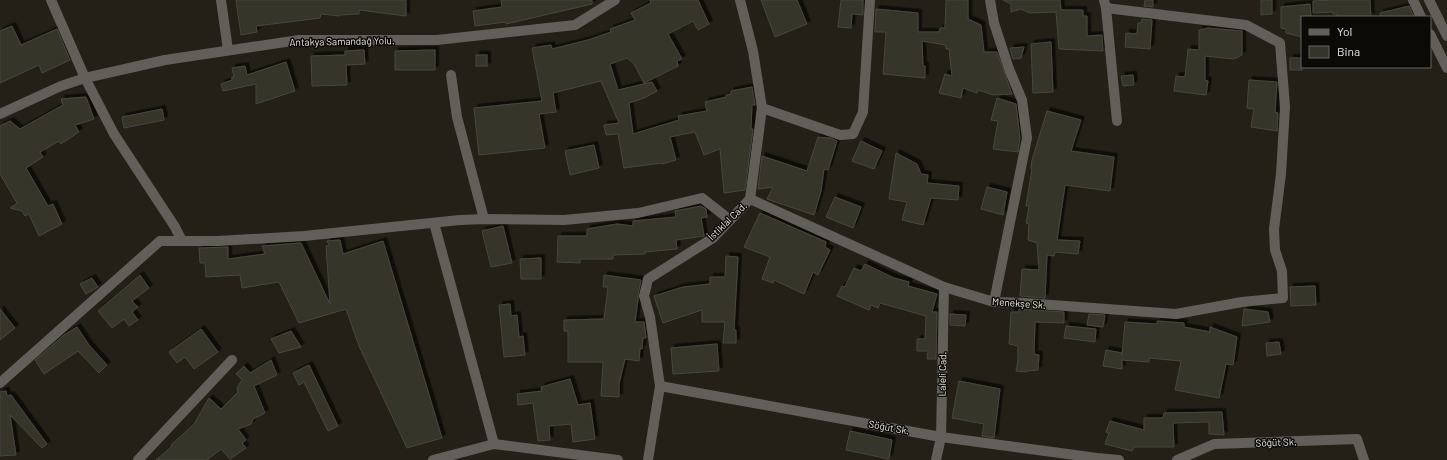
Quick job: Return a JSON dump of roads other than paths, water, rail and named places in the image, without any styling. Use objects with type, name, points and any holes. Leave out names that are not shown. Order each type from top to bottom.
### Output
[{"type":"street","points":[[51,0],[85,78],[114,134],[175,227],[182,241]]},
{"type":"street","points":[[221,0],[228,50]]},
{"type":"street","name":"Antakya Samandağ Yolu.","points":[[0,114],[61,86],[85,78],[165,60],[299,40],[437,40],[575,25],[615,0]]},
{"type":"street","name":"İstiklal Cad.","points":[[648,460],[660,386],[650,317],[644,296],[648,279],[713,238],[750,199],[762,108],[753,51],[740,0]]},
{"type":"street","points":[[762,108],[840,135],[853,134],[864,112],[870,0]]},
{"type":"street","points":[[990,0],[994,23],[1009,69],[1022,100],[1027,138],[994,302]]},
{"type":"street","points":[[1413,0],[1421,16]]},
{"type":"street","points":[[1429,0],[1447,36]]},
{"type":"street","points":[[1105,4],[1117,121]]},
{"type":"street","name":"Menekşe Sk.","points":[[750,199],[944,287],[994,302],[1176,314],[1242,302],[1283,298],[1282,271],[1275,250],[1274,229],[1281,174],[1285,107],[1280,43],[1246,25],[1105,4]]},
{"type":"street","points":[[1431,36],[1447,68]]},
{"type":"street","points":[[451,75],[458,117],[484,219]]},
{"type":"street","points":[[0,383],[160,241],[218,241],[296,236],[460,220],[564,220],[631,214],[702,198],[730,220]]},
{"type":"street","points":[[434,223],[494,444]]},
{"type":"street","name":"Laleli Cad.","points":[[936,460],[941,437],[944,287]]},
{"type":"street","points":[[138,460],[232,360]]},
{"type":"street","name":"Söğüt Sk.","points":[[660,386],[941,437],[1096,459],[1119,460]]},
{"type":"street","name":"Söğüt Sk.","points":[[1177,460],[1214,444],[1357,439],[1364,460]]},
{"type":"street","points":[[434,460],[494,444],[618,460]]}]
